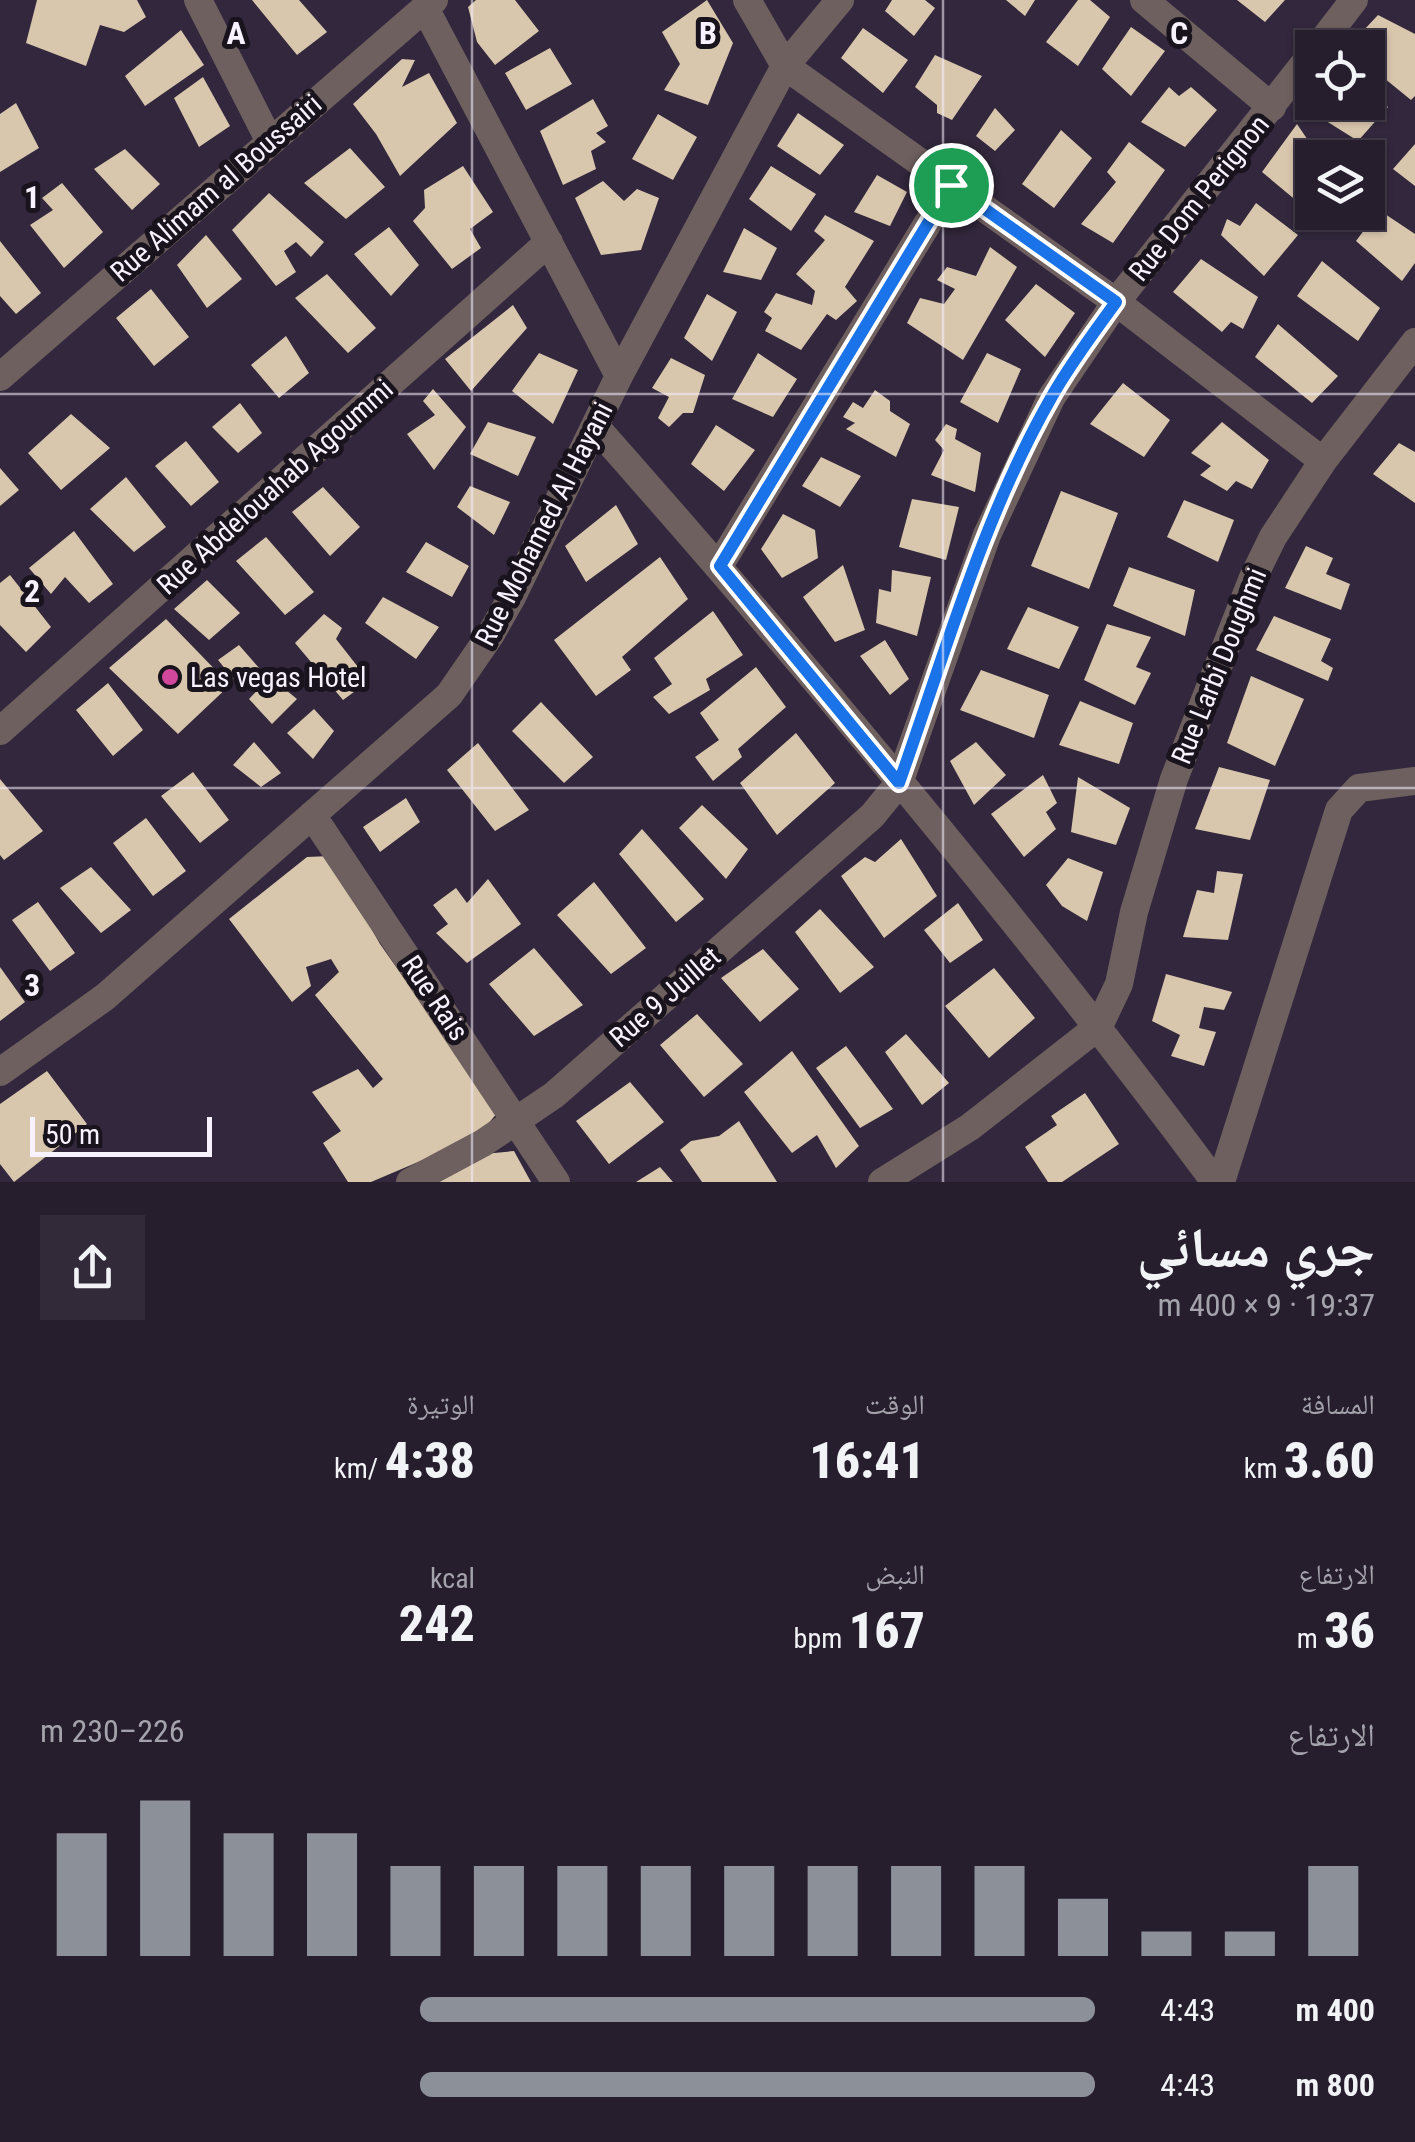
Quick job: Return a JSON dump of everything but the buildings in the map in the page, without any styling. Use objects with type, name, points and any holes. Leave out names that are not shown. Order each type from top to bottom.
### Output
[{"type":"street","points":[[198,0],[270,140]]},
{"type":"street","points":[[748,0],[785,66],[1116,302],[1322,461]]},
{"type":"street","name":"Rue Mohamed Al Hayani","points":[[0,1072],[106,997],[448,695],[513,595],[620,376],[785,66],[840,0]]},
{"type":"street","points":[[1144,0],[1272,107]]},
{"type":"street","points":[[1331,30],[1354,0]]},
{"type":"street","points":[[429,4],[620,376]]},
{"type":"street","name":"Rue Alimam al Boussairi","points":[[0,377],[429,4]]},
{"type":"street","name":"Rue Dom Perignon","points":[[899,783],[987,535],[1051,398],[1116,302],[1295,77]]},
{"type":"street","points":[[720,566],[951,185]]},
{"type":"street","name":"Rue Abdelouahab Agoummi","points":[[0,731],[549,242]]},
{"type":"street","name":"Rue Larbi Doughmi","points":[[1100,1026],[1119,984],[1134,912],[1174,779],[1225,646],[1273,537],[1322,461],[1415,342]]},
{"type":"street","points":[[595,426],[720,566],[1100,1026],[1218,1182]]},
{"type":"street","points":[[1218,1182],[1339,810],[1359,788],[1415,781]]},
{"type":"street","name":"Rue 9 Juillet","points":[[410,1182],[449,1163],[554,1096],[872,816],[899,783]]},
{"type":"street","name":"Rue Rais","points":[[312,816],[556,1182]]},
{"type":"street","points":[[882,1182],[970,1127],[1100,1026]]},
{"type":"place","name":"Las vegas Hotel","points":[[170,677]]},
{"type":"route","points":[[951,185],[1116,302],[1078,355],[1030,438],[987,535],[899,783],[720,566],[951,185]]}]
